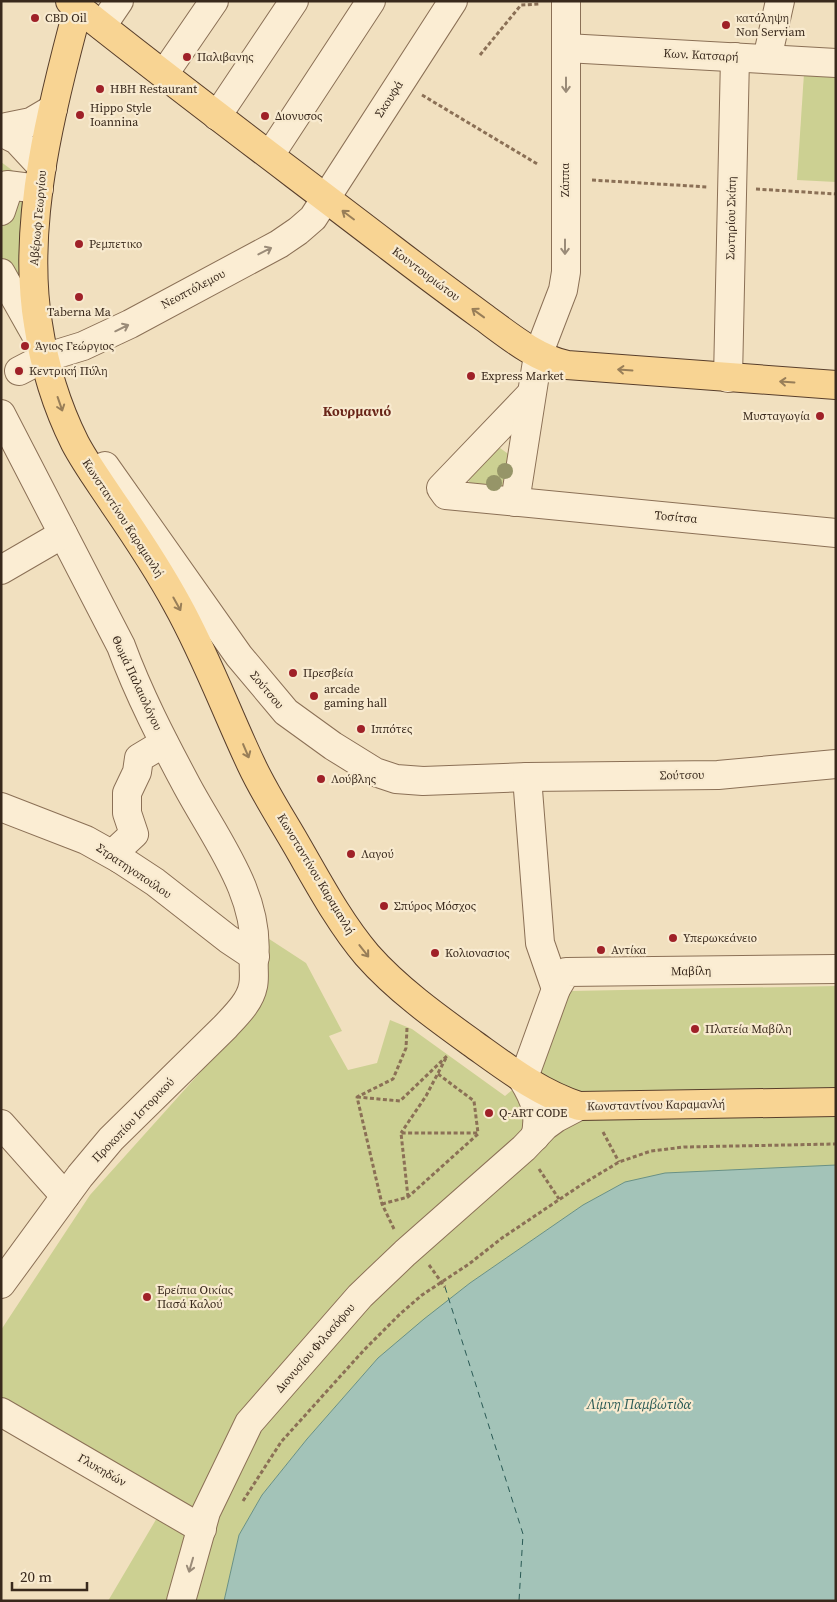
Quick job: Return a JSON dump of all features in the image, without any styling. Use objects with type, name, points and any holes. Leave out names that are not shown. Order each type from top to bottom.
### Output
[{"type":"main road","name":"Κουντουριώτου","points":[[76,3],[102,26],[217,116],[456,298],[538,355],[566,366],[836,385]]},
{"type":"main road","name":"Αβέρωφ Γεωργίου","points":[[43,352],[37,323],[33,276],[34,237],[41,178],[53,109],[76,3]]},
{"type":"main road","name":"Κωνσταντίνου Καραμανλή","points":[[43,352],[72,437],[161,575],[190,627],[252,764],[321,887],[366,954],[390,979],[462,1036],[523,1080],[541,1091],[579,1106],[836,1102]]},
{"type":"street","points":[[102,26],[119,1]]},
{"type":"street","points":[[164,74],[214,1]]},
{"type":"street","points":[[217,116],[294,1]]},
{"type":"street","points":[[270,155],[371,1]]},
{"type":"street","name":"Σκουφά","points":[[326,198],[454,1]]},
{"type":"street","points":[[767,59],[780,1]]},
{"type":"street","name":"Ζάππα","points":[[538,355],[564,283],[566,2]]},
{"type":"street","name":"Κων. Κατσαρή","points":[[566,48],[836,63]]},
{"type":"street","name":"Σωτηρίου Σκίπη","points":[[728,378],[735,57]]},
{"type":"street","points":[[1,130],[31,122],[53,109]]},
{"type":"street","points":[[1,130],[17,140],[41,178],[7,184],[6,196],[1,211]]},
{"type":"street","name":"Νεοπτόλεμου","points":[[18,371],[43,352],[77,349],[130,324],[279,244],[313,218],[326,198]]},
{"type":"street","points":[[1,273],[43,352]]},
{"type":"street","points":[[516,502],[538,355]]},
{"type":"street","name":"Τοσίτσα","points":[[531,394],[441,488],[446,495],[836,533]]},
{"type":"street","name":"Θωμά Παλαιολόγου","points":[[1,414],[121,646],[134,683],[164,743],[226,854],[247,898],[252,915],[255,956]]},
{"type":"street","name":"Σούτσου","points":[[93,472],[105,466],[239,656],[286,712],[332,746],[375,772],[396,779],[410,781],[527,777],[718,775],[836,764]]},
{"type":"street","points":[[1,570],[63,534]]},
{"type":"street","points":[[120,859],[120,847],[134,834],[127,813],[127,793],[137,772],[139,758],[164,743]]},
{"type":"street","points":[[527,777],[540,943],[556,989],[523,1080],[531,1092],[537,1110],[538,1127],[529,1143]]},
{"type":"street","name":"Στρατηγοπούλου","points":[[1,807],[86,840],[120,859],[155,882],[228,939],[255,956]]},
{"type":"street","name":"Προκοπίου Ιστορικού","points":[[1,1284],[65,1196],[111,1139],[242,1008],[253,987],[255,956]]},
{"type":"street","name":"Μαβίλη","points":[[556,989],[566,972],[836,969]]},
{"type":"street","name":"Διονυσίου Φιλοσόφου","points":[[181,1601],[206,1512],[249,1423],[360,1296],[546,1126],[556,1118],[579,1106]]},
{"type":"street","points":[[1,1124],[65,1196]]},
{"type":"street","name":"Γλυκηδών","points":[[1,1412],[202,1529]]},
{"type":"path","points":[[480,55],[521,5],[566,2]]},
{"type":"path","points":[[400,82],[565,179],[836,194]]},
{"type":"path","points":[[357,1097],[393,1079],[406,1048],[410,995]]},
{"type":"path","points":[[357,1097],[400,1101],[447,1056],[426,1096],[401,1133],[408,1197]]},
{"type":"path","points":[[438,1074],[474,1101],[478,1133]]},
{"type":"path","points":[[357,1097],[382,1204],[405,1253]]},
{"type":"path","points":[[401,1133],[478,1133]]},
{"type":"path","points":[[382,1204],[408,1197],[478,1133]]},
{"type":"path","points":[[529,1143],[559,1200]]},
{"type":"path","points":[[240,1505],[281,1442],[364,1350],[400,1314],[422,1295],[469,1264],[502,1238],[619,1162],[651,1151],[684,1147],[836,1144]]},
{"type":"green space","points":[[804,73],[836,74],[836,182],[797,180]]},
{"type":"green space","points":[[1,162],[16,173],[24,188],[25,331],[18,334],[1,301]]},
{"type":"green space","points":[[483,448],[500,448],[515,459],[515,479],[502,490],[484,491],[469,482],[466,466]]},
{"type":"green space","points":[[260,933],[306,963],[342,1031],[329,1036],[348,1070],[377,1063],[390,1020],[412,1029],[505,1096],[538,1068],[570,991],[836,986],[836,1167],[625,1182],[583,1205],[470,1283],[378,1358],[307,1439],[262,1495],[239,1535],[224,1601],[108,1601],[164,1506],[1,1412],[1,1330],[90,1195],[223,1047],[268,983]]},
{"type":"water","name":"Λίμνη Παμβώτιδα","points":[[836,1165],[836,1601],[224,1601],[239,1535],[262,1495],[307,1439],[378,1358],[470,1283],[583,1205],[625,1182],[665,1173]]},
{"type":"ferry route","points":[[445,1287],[523,1534],[519,1601]]},
{"type":"place","name":"CBD Oil","points":[[35,18]]},
{"type":"place","name":"κατάληψη Non Serviam","points":[[726,25]]},
{"type":"place","name":"Παλιβανης","points":[[187,57]]},
{"type":"place","name":"HBH Restaurant","points":[[100,89]]},
{"type":"place","name":"Hippo Style Ioannina","points":[[80,115]]},
{"type":"place","name":"Διονυσος","points":[[265,116]]},
{"type":"place","name":"Ρεμπετικο","points":[[79,244]]},
{"type":"place","name":"Taberna Ma","points":[[79,297]]},
{"type":"place","name":"Άγιος Γεώργιος","points":[[25,346]]},
{"type":"place","name":"Κεντρική Πύλη","points":[[19,371]]},
{"type":"place","name":"Express Market","points":[[471,376]]},
{"type":"place","name":"Μυσταγωγία","points":[[820,416]]},
{"type":"place","name":"Πρεσβεία","points":[[293,673]]},
{"type":"place","name":"arcade gaming hall","points":[[314,696]]},
{"type":"place","name":"Ιππότες","points":[[361,729]]},
{"type":"place","name":"Λούβλης","points":[[321,779]]},
{"type":"place","name":"Λαγού","points":[[351,854]]},
{"type":"place","name":"Σπύρος Μόσχος","points":[[384,906]]},
{"type":"place","name":"Υπερωκεάνειο","points":[[673,938]]},
{"type":"place","name":"Αντίκα","points":[[601,950]]},
{"type":"place","name":"Κολιονασιος","points":[[435,953]]},
{"type":"place","name":"Πλατεία Μαβίλη","points":[[695,1029]]},
{"type":"place","name":"Q-ART CODE","points":[[489,1113]]},
{"type":"place","name":"Ερείπια Οικίας Πασά Καλού","points":[[147,1297]]},
{"type":"district","name":"Κουρμανιό","points":[[357,411]]}]
